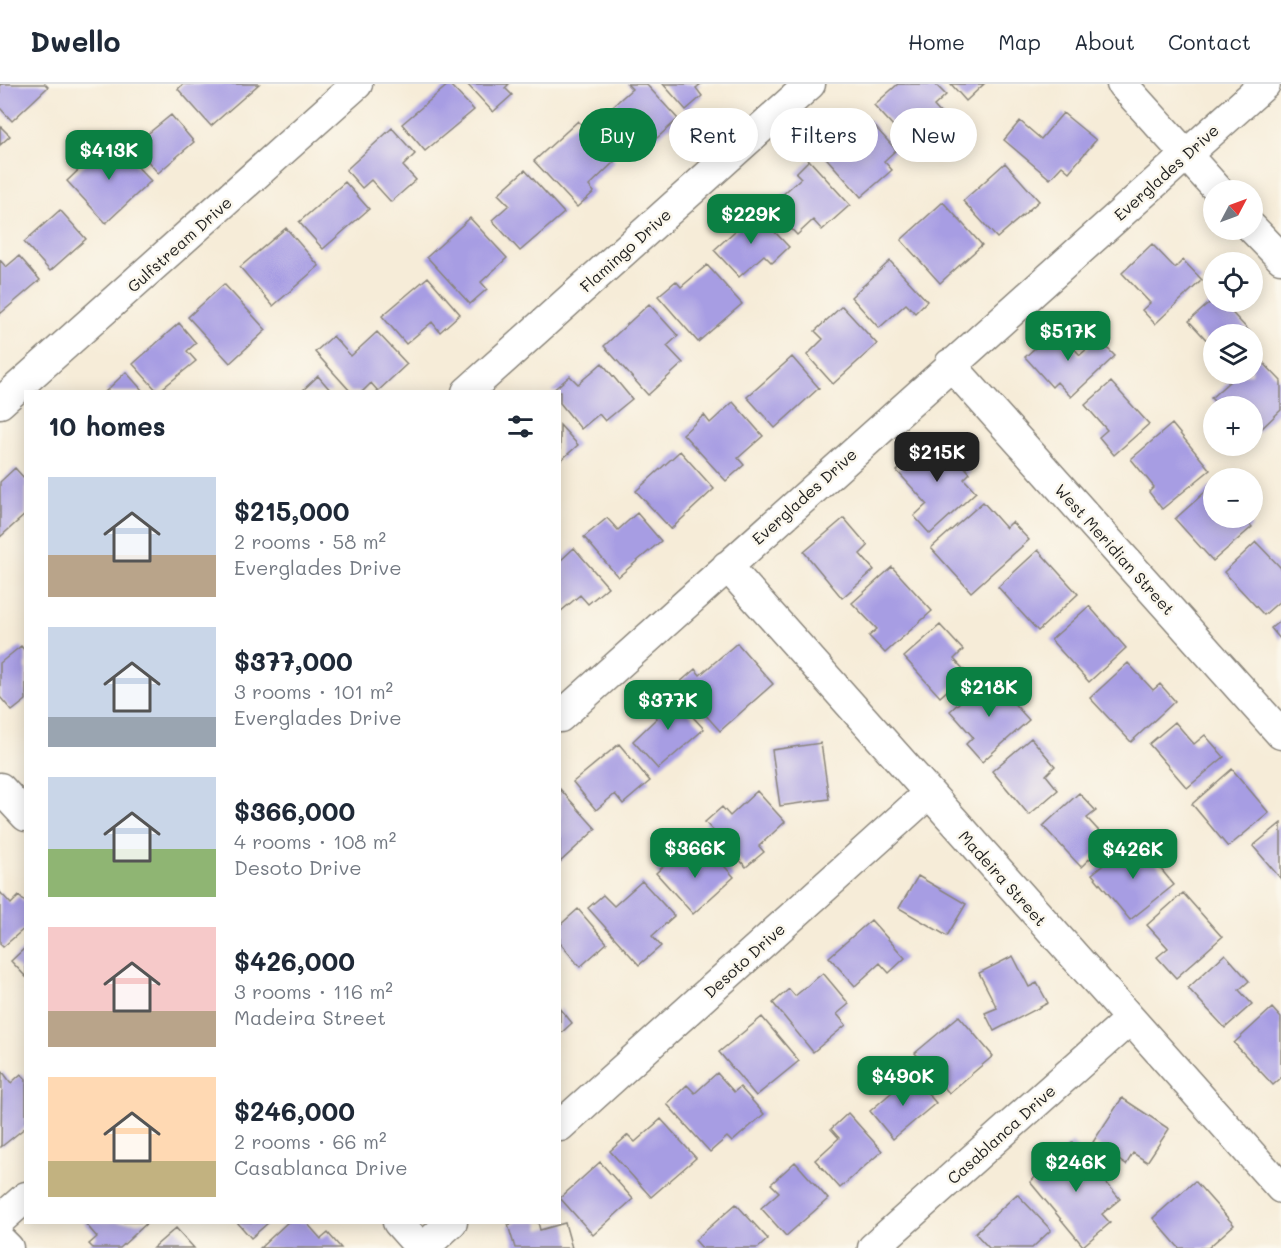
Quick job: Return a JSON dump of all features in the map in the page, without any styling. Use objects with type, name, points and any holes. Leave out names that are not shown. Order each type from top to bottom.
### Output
[{"type":"street","name":"Gulfstream Drive","points":[[0,404],[357,84]]},
{"type":"street","name":"Flamingo Drive","points":[[469,390],[810,84]]},
{"type":"street","points":[[1122,84],[1209,180]]},
{"type":"street","name":"Everglades Drive","points":[[561,716],[950,364],[1265,84]]},
{"type":"street","points":[[1263,239],[1281,258]]},
{"type":"street","name":"West Meridian Street","points":[[950,364],[1281,734]]},
{"type":"street","name":"Madeira Street","points":[[727,566],[1281,1188]]},
{"type":"street","name":"Desoto Drive","points":[[561,1125],[928,794]]},
{"type":"street","name":"Casablanca Drive","points":[[873,1248],[1130,1019]]},
{"type":"street","points":[[0,1220],[24,1199]]},
{"type":"street","points":[[400,1224],[422,1248],[450,1224]]},
{"type":"street","points":[[0,1240],[8,1248]]},
{"type":"building","points":[[0,84],[45,84],[48,87],[12,121],[0,108]]},
{"type":"building","points":[[183,84],[259,84],[211,126],[178,89]]},
{"type":"building","points":[[449,84],[474,110],[425,151],[402,124]]},
{"type":"building","points":[[467,84],[509,84],[505,88],[512,95],[493,112]]},
{"type":"building","points":[[627,84],[646,84],[669,109],[669,127],[657,138],[657,108],[611,108],[632,89]]},
{"type":"building","points":[[663,84],[701,84],[696,88],[702,96],[688,108],[684,108]]},
{"type":"building","points":[[898,84],[935,84],[946,95],[934,106],[936,108],[890,108],[890,122],[874,105]]},
{"type":"building","points":[[951,84],[984,84],[966,101]]},
{"type":"building","points":[[1063,113],[1096,140],[1069,172],[1062,166],[1050,179],[1004,140],[1020,121],[1041,139]]},
{"type":"building","points":[[171,115],[194,142],[158,173],[134,145]]},
{"type":"building","points":[[578,121],[579,162],[614,162],[589,186],[594,192],[577,207],[534,161]]},
{"type":"building","points":[[0,126],[10,136],[0,145]]},
{"type":"building","points":[[392,128],[415,154],[403,166],[416,180],[391,202],[371,180],[362,188],[346,170]]},
{"type":"building","points":[[878,130],[890,143],[890,156],[884,161],[892,170],[861,197],[830,162],[878,162]]},
{"type":"building","points":[[111,139],[151,181],[106,223],[67,181]]},
{"type":"building","points":[[807,162],[811,162],[850,205],[822,230],[813,220],[797,235],[770,206],[801,178],[796,173]]},
{"type":"building","points":[[1005,163],[1039,201],[997,238],[963,201]]},
{"type":"building","points":[[525,170],[564,213],[520,251],[492,220],[509,205],[498,194]]},
{"type":"building","points":[[345,182],[369,209],[323,249],[299,222]]},
{"type":"building","points":[[943,202],[982,245],[940,283],[901,240]]},
{"type":"building","points":[[60,210],[86,239],[50,271],[24,242]]},
{"type":"building","points":[[756,212],[789,247],[772,263],[764,255],[739,277],[714,250]]},
{"type":"building","points":[[470,218],[507,258],[481,282],[487,289],[470,304],[427,257]]},
{"type":"building","points":[[286,228],[319,266],[273,306],[240,267]]},
{"type":"building","points":[[1152,244],[1175,268],[1183,260],[1202,280],[1155,324],[1142,310],[1150,303],[1122,273]]},
{"type":"building","points":[[19,256],[40,280],[0,314],[0,260],[6,267]]},
{"type":"building","points":[[890,261],[927,301],[915,313],[906,304],[879,328],[851,297]]},
{"type":"building","points":[[707,265],[742,304],[698,342],[658,296],[676,281],[681,287]]},
{"type":"building","points":[[428,277],[460,314],[440,332],[432,322],[406,344],[382,316]]},
{"type":"building","points":[[224,284],[266,330],[230,363],[188,317]]},
{"type":"building","points":[[649,304],[678,336],[667,346],[683,363],[648,395],[604,346]]},
{"type":"building","points":[[842,306],[877,344],[833,384],[807,355],[823,339],[815,331]]},
{"type":"building","points":[[1203,309],[1203,312],[1231,312],[1243,324],[1203,324],[1203,336],[1189,321]]},
{"type":"building","points":[[179,323],[196,343],[187,351],[196,361],[160,390],[156,390],[133,364]]},
{"type":"building","points":[[1056,329],[1080,355],[1098,339],[1115,356],[1071,397],[1057,382],[1052,387],[1025,357]]},
{"type":"building","points":[[377,332],[407,364],[379,390],[371,383],[364,390],[349,390],[315,352],[333,336],[351,356]]},
{"type":"building","points":[[792,357],[819,388],[775,428],[747,397]]},
{"type":"building","points":[[1263,362],[1281,381],[1281,410],[1263,427],[1263,396],[1213,396],[1227,384],[1263,384]]},
{"type":"building","points":[[602,363],[632,399],[605,421],[599,414],[581,429],[561,404],[561,390],[553,390],[570,376],[578,384]]},
{"type":"building","points":[[126,372],[142,390],[107,390]]},
{"type":"building","points":[[318,376],[330,390],[303,390]]},
{"type":"building","points":[[1111,382],[1149,424],[1114,455],[1099,437],[1107,430],[1085,405]]},
{"type":"building","points":[[733,402],[763,436],[738,458],[744,465],[726,481],[683,434],[704,415],[710,423]]},
{"type":"building","points":[[1172,424],[1208,468],[1203,468],[1203,476],[1162,509],[1149,492],[1154,487],[1131,459]]},
{"type":"building","points":[[561,426],[578,445],[561,460]]},
{"type":"building","points":[[936,435],[970,473],[964,479],[976,492],[930,534],[914,516],[927,504],[897,471]]},
{"type":"building","points":[[680,451],[714,489],[671,529],[636,491]]},
{"type":"building","points":[[15,468],[24,478],[24,516],[0,537],[0,482]]},
{"type":"building","points":[[1203,494],[1203,528],[1251,528],[1213,561],[1175,519]]},
{"type":"building","points":[[983,502],[1006,528],[1012,522],[1029,540],[971,592],[931,548]]},
{"type":"building","points":[[637,513],[661,541],[618,577],[584,537],[607,518],[618,530]]},
{"type":"building","points":[[844,518],[868,546],[860,554],[874,570],[842,598],[804,552]]},
{"type":"building","points":[[1256,542],[1281,568],[1281,600],[1264,615],[1224,572]]},
{"type":"building","points":[[574,548],[608,587],[588,604],[580,595],[561,611],[561,560]]},
{"type":"building","points":[[1038,550],[1078,594],[1038,631],[998,587]]},
{"type":"building","points":[[892,567],[932,611],[885,653],[869,636],[877,629],[852,603]]},
{"type":"building","points":[[1089,606],[1126,648],[1089,682],[1051,640]]},
{"type":"building","points":[[1281,620],[1281,640],[1271,628]]},
{"type":"building","points":[[940,625],[963,650],[954,659],[967,673],[940,697],[904,657]]},
{"type":"building","points":[[737,643],[773,684],[720,731],[678,684],[695,669],[700,675]]},
{"type":"building","points":[[21,646],[24,650],[24,702],[12,711],[0,697],[0,663]]},
{"type":"building","points":[[1128,663],[1153,690],[1160,684],[1175,701],[1131,742],[1090,698]]},
{"type":"building","points":[[989,676],[1029,720],[982,762],[966,744],[973,737],[950,711]]},
{"type":"building","points":[[670,692],[704,729],[658,769],[633,741],[657,718],[649,710]]},
{"type":"building","points":[[1175,722],[1194,744],[1205,735],[1224,757],[1187,788],[1149,744]]},
{"type":"building","points":[[1031,738],[1055,766],[1046,775],[1058,790],[1029,815],[992,771]]},
{"type":"building","points":[[821,743],[829,799],[780,806],[772,750]]},
{"type":"building","points":[[619,744],[650,781],[623,804],[615,794],[596,810],[573,782]]},
{"type":"building","points":[[1232,769],[1269,813],[1228,847],[1192,804]]},
{"type":"building","points":[[561,790],[596,829],[561,861]]},
{"type":"building","points":[[757,791],[785,822],[759,846],[764,852],[746,867],[705,822],[722,807],[730,816]]},
{"type":"building","points":[[1079,793],[1096,811],[1087,818],[1108,841],[1081,867],[1043,826]]},
{"type":"building","points":[[1281,823],[1281,879],[1253,846]]},
{"type":"building","points":[[1136,839],[1174,885],[1130,920],[1092,874]]},
{"type":"building","points":[[710,850],[734,877],[693,914],[656,873],[679,852],[692,866]]},
{"type":"building","points":[[918,876],[966,904],[947,936],[899,908]]},
{"type":"building","points":[[642,881],[674,916],[652,936],[661,946],[639,965],[588,908],[603,895],[614,906]]},
{"type":"building","points":[[0,892],[11,904],[19,896],[24,901],[24,929],[3,947],[0,944]]},
{"type":"building","points":[[1183,893],[1222,937],[1176,978],[1157,957],[1168,948],[1147,925]]},
{"type":"building","points":[[578,909],[607,943],[580,967],[561,944],[561,924]]},
{"type":"building","points":[[871,920],[905,958],[889,973],[880,963],[855,986],[829,957]]},
{"type":"building","points":[[24,949],[24,975],[11,961]]},
{"type":"building","points":[[1225,954],[1249,981],[1239,990],[1252,1004],[1225,1028],[1188,988]]},
{"type":"building","points":[[1013,956],[1029,987],[1037,983],[1048,1003],[994,1031],[985,1013],[997,1008],[979,973]]},
{"type":"building","points":[[823,973],[849,1004],[837,1014],[846,1025],[813,1052],[773,1003],[789,989],[795,996]]},
{"type":"building","points":[[1272,1008],[1281,1018],[1281,1078],[1273,1085],[1234,1043]]},
{"type":"building","points":[[561,1009],[572,1023],[561,1033]]},
{"type":"building","points":[[959,1016],[993,1056],[949,1093],[915,1053]]},
{"type":"building","points":[[762,1017],[799,1061],[756,1096],[719,1052]]},
{"type":"building","points":[[2,1071],[11,1083],[21,1074],[24,1077],[24,1129],[1,1147]]},
{"type":"building","points":[[717,1073],[734,1092],[740,1087],[764,1114],[732,1142],[727,1137],[710,1152],[667,1104],[687,1085],[695,1093]]},
{"type":"building","points":[[912,1075],[936,1103],[893,1139],[870,1111]]},
{"type":"building","points":[[1122,1098],[1169,1129],[1147,1162],[1133,1153],[1126,1165],[1093,1142]]},
{"type":"building","points":[[848,1113],[882,1151],[840,1188],[815,1160],[839,1138],[831,1129]]},
{"type":"building","points":[[661,1119],[696,1158],[651,1197],[610,1151],[628,1135],[635,1142]]},
{"type":"building","points":[[1072,1142],[1120,1199],[1102,1214],[1110,1223],[1083,1246],[1030,1182]]},
{"type":"building","points":[[600,1162],[633,1199],[593,1235],[561,1197]]},
{"type":"building","points":[[795,1162],[828,1199],[786,1236],[761,1208],[779,1192],[771,1184]]},
{"type":"building","points":[[1195,1181],[1234,1225],[1208,1248],[1179,1248],[1153,1218]]},
{"type":"building","points":[[1017,1194],[1051,1230],[1032,1248],[989,1248],[975,1233]]},
{"type":"building","points":[[736,1204],[768,1239],[758,1248],[702,1248],[695,1240]]},
{"type":"building","points":[[565,1223],[572,1248],[515,1248],[508,1225],[538,1224],[540,1230]]},
{"type":"building","points":[[86,1224],[146,1224],[120,1248],[93,1248],[89,1244],[97,1237]]},
{"type":"building","points":[[239,1224],[267,1224],[251,1238]]},
{"type":"building","points":[[286,1224],[308,1224],[321,1239],[328,1233],[341,1248],[260,1248]]},
{"type":"building","points":[[176,1228],[194,1248],[153,1248]]}]
